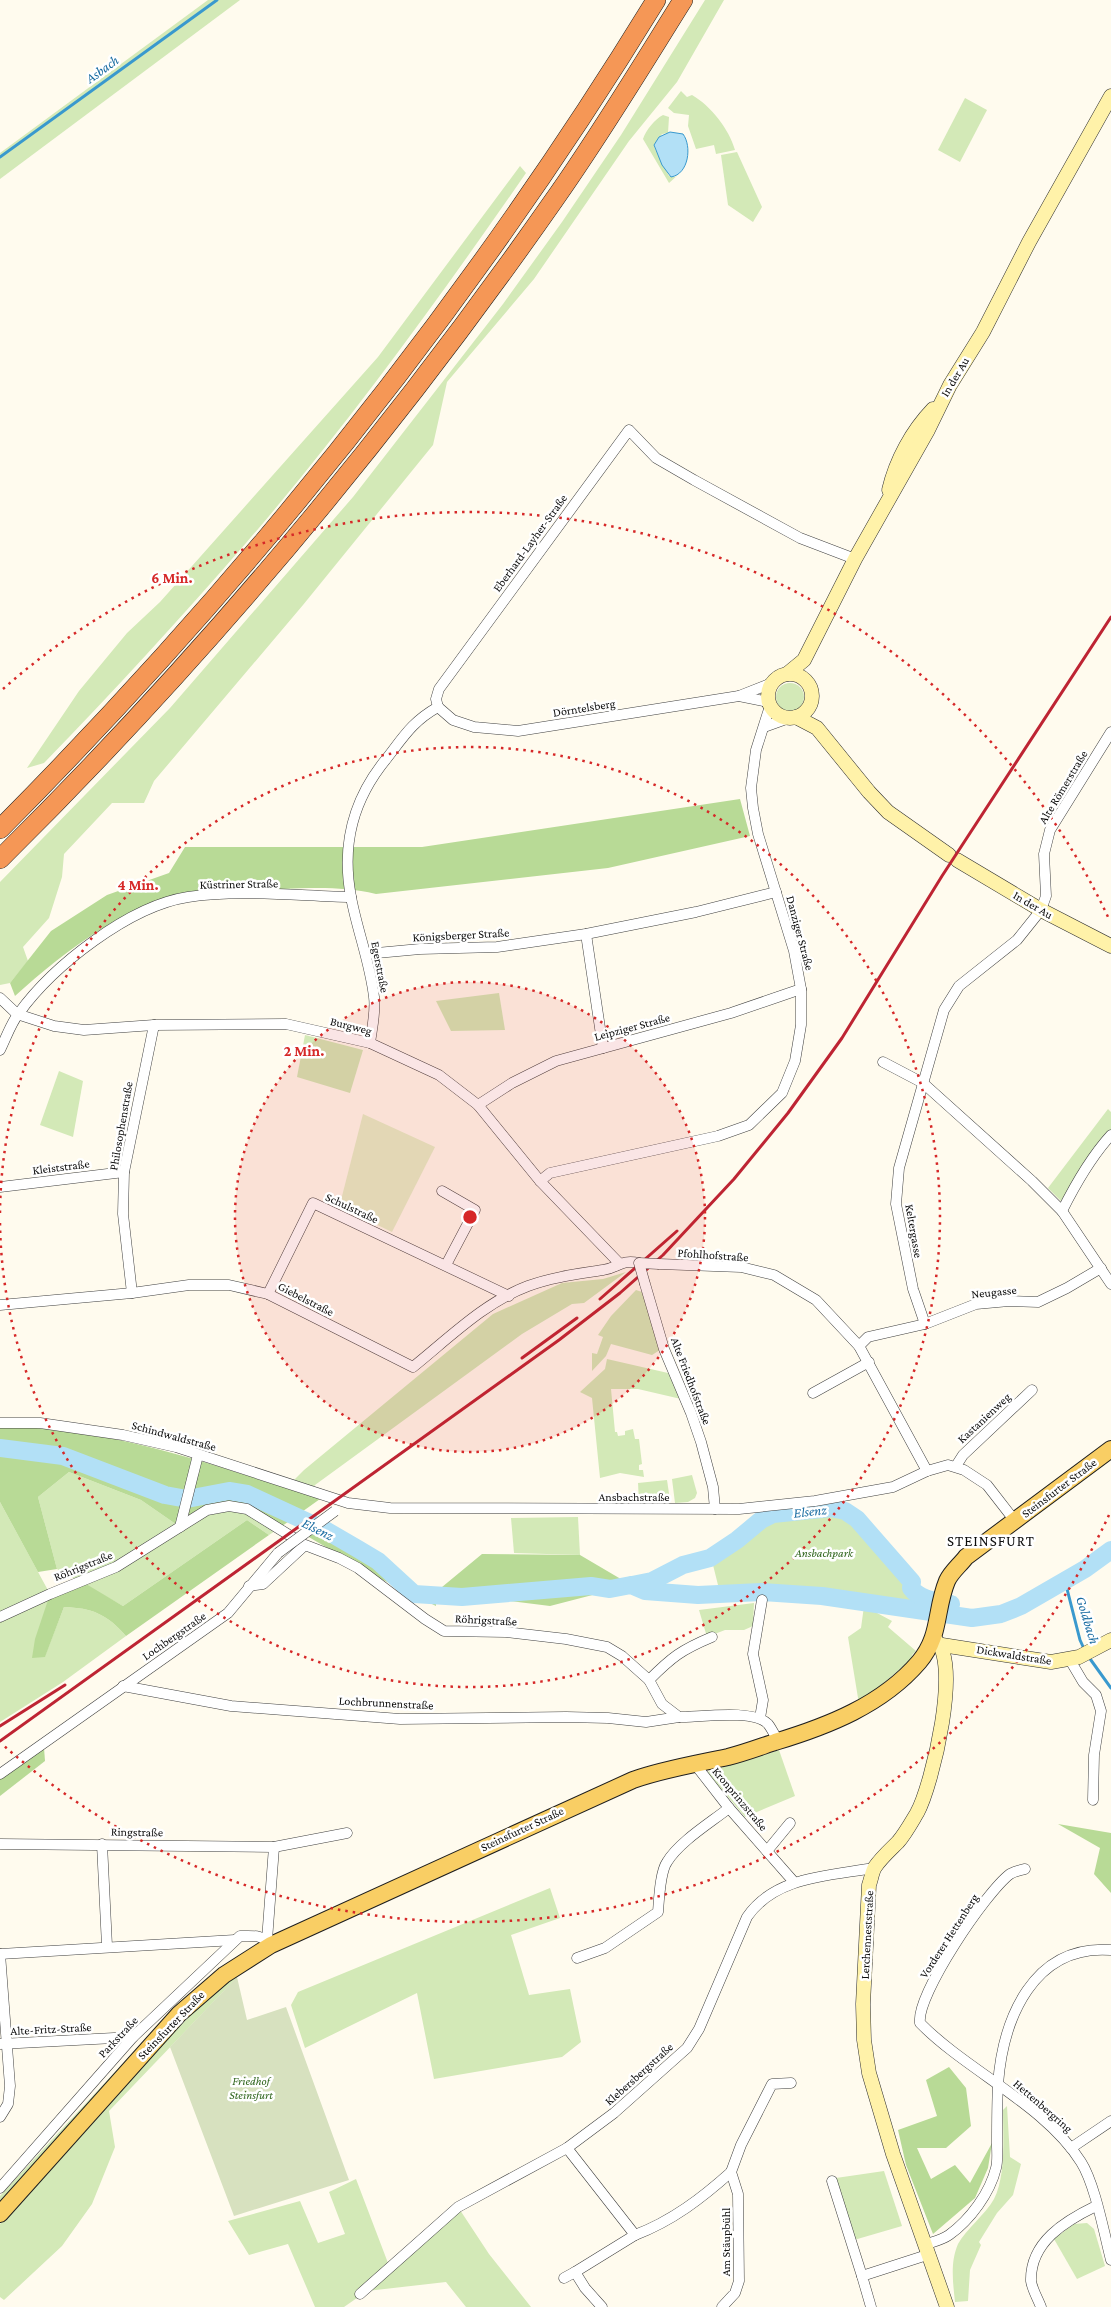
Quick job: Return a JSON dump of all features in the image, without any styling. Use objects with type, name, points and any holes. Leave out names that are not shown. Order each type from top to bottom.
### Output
[{"type":"highway","points":[[0,829],[196,622],[349,439],[429,334],[542,177],[656,0]]},
{"type":"highway","points":[[0,859],[130,727],[213,637],[367,452],[480,304],[555,199],[683,0]]},
{"type":"main road","name":"Steinsfurter Straße","points":[[0,2214],[153,2041],[204,1990],[269,1942],[608,1790],[662,1770],[730,1756],[778,1741],[835,1721],[871,1702],[910,1671],[938,1642],[938,1620],[944,1591],[948,1580],[966,1558],[1111,1449]]},
{"type":"street","name":"In der Au","points":[[787,674],[804,660],[855,559],[928,430],[940,402],[983,332],[1029,242],[1111,96]]},
{"type":"street","name":"Eberhard-Layher-Straße","points":[[438,707],[436,699],[439,689],[628,430],[656,458],[686,476],[800,538],[855,559]]},
{"type":"street","name":"In der Au","points":[[804,660],[804,678]]},
{"type":"street","points":[[764,727],[792,718],[808,709],[812,702],[811,689],[804,678],[787,674],[781,675],[772,683],[768,695],[769,704],[775,712],[792,718]]},
{"type":"street","name":"Dörntelsberg","points":[[438,707],[453,720],[474,727],[518,731],[739,696],[772,683]]},
{"type":"street","name":"Dörntelsberg","points":[[739,696],[769,704]]},
{"type":"street","name":"In der Au","points":[[812,702],[814,710],[836,746],[840,757]]},
{"type":"street","name":"Danziger Straße","points":[[540,1181],[550,1173],[718,1136],[749,1124],[782,1092],[795,1061],[801,1025],[801,989],[794,951],[758,834],[752,808],[751,788],[756,750],[769,704]]},
{"type":"street","points":[[351,897],[348,841],[357,807],[372,776],[419,718],[438,707]]},
{"type":"street","name":"In der Au","points":[[792,718],[817,728],[888,812],[953,858],[1041,910],[1111,946]]},
{"type":"street","name":"Alte Römerstraße","points":[[923,1083],[944,1010],[959,986],[1017,940],[1041,910],[1046,896],[1044,854],[1050,830],[1111,732]]},
{"type":"street","name":"Königsberger Straße","points":[[366,954],[420,949],[497,947],[586,934],[696,912],[776,892]]},
{"type":"street","name":"Küstriner Straße","points":[[0,1050],[17,1014],[45,980],[68,960],[111,929],[151,909],[186,897],[222,894],[351,897]]},
{"type":"street","name":"Egerstraße","points":[[351,897],[366,954],[374,999],[370,1043]]},
{"type":"street","points":[[586,934],[603,1048]]},
{"type":"street","name":"Leipziger Straße","points":[[478,1105],[512,1083],[556,1061],[731,1012],[801,989]]},
{"type":"street","name":"Burgweg","points":[[0,998],[17,1014],[54,1026],[84,1030],[154,1025],[286,1024],[370,1043],[439,1075],[478,1105],[540,1181],[629,1262]]},
{"type":"street","name":"Philosophenstraße","points":[[132,1293],[123,1214],[124,1172],[154,1025]]},
{"type":"street","points":[[883,1062],[923,1083],[1032,1181],[1062,1212],[1111,1284]]},
{"type":"street","name":"Keltergasse","points":[[923,1083],[899,1168],[896,1204],[913,1289],[926,1324]]},
{"type":"street","points":[[1062,1212],[1087,1168],[1101,1146],[1111,1135]]},
{"type":"street","name":"Kleiststraße","points":[[0,1187],[124,1172]]},
{"type":"street","points":[[442,1191],[475,1210],[446,1265]]},
{"type":"street","name":"Schulstraße","points":[[268,1294],[313,1203],[509,1296]]},
{"type":"street","points":[[509,1296],[528,1286],[557,1277],[610,1269],[629,1262]]},
{"type":"street","name":"Pfohlhofstraße","points":[[629,1262],[741,1267],[774,1275],[816,1300],[859,1346],[927,1471]]},
{"type":"street","name":"Alte Friedhofstraße","points":[[629,1262],[645,1284],[664,1349],[691,1413],[701,1442],[712,1486],[715,1509]]},
{"type":"street","name":"Neugasse","points":[[859,1346],[868,1337],[926,1324],[976,1304],[1009,1301],[1038,1302],[1101,1268]]},
{"type":"street","name":"Giebelstraße","points":[[0,1305],[132,1293],[189,1284],[229,1285],[268,1294],[413,1367],[489,1306],[509,1296]]},
{"type":"street","points":[[813,1393],[869,1362]]},
{"type":"street","name":"Kastanienweg","points":[[956,1466],[963,1455],[1032,1390]]},
{"type":"street","name":"Schindwaldstraße","points":[[0,1423],[40,1423],[122,1435],[198,1455],[336,1499]]},
{"type":"street","points":[[180,1527],[198,1455]]},
{"type":"street","points":[[927,1471],[942,1466],[956,1466],[987,1485],[1015,1521]]},
{"type":"street","name":"Ansbachstraße","points":[[336,1499],[348,1503],[390,1508],[715,1509],[765,1507],[893,1487],[927,1471]]},
{"type":"street","name":"Lochbergstraße","points":[[0,1774],[228,1612],[278,1553],[348,1503]]},
{"type":"street","name":"Röhrigstraße","points":[[0,1617],[50,1594],[116,1568],[207,1510],[229,1506],[247,1509],[305,1545],[339,1558],[358,1568],[425,1619],[444,1630],[506,1632],[566,1639],[607,1647],[622,1656],[650,1680],[662,1704],[679,1717]]},
{"type":"street","points":[[249,1586],[263,1584],[305,1545]]},
{"type":"street","points":[[760,1718],[763,1700],[753,1654],[762,1600]]},
{"type":"street","points":[[650,1680],[671,1657],[690,1646],[712,1637]]},
{"type":"street","name":"Dickwaldstraße","points":[[938,1642],[1051,1662],[1080,1656],[1111,1640]]},
{"type":"street","name":"Lerchenneststraße","points":[[938,1642],[945,1660],[943,1714],[931,1776],[918,1812],[899,1840],[874,1868],[869,1886],[863,2004],[864,2040],[869,2073],[882,2118],[947,2307]]},
{"type":"street","points":[[1080,1656],[1083,1682],[1096,1695],[1101,1711],[1094,1755],[1094,1800]]},
{"type":"street","name":"Lochbrunnenstraße","points":[[123,1686],[232,1706],[400,1719],[566,1717],[646,1722],[679,1717]]},
{"type":"street","points":[[679,1717],[747,1715],[760,1718],[768,1724],[778,1741]]},
{"type":"street","name":"Kronprinzstraße","points":[[694,1763],[729,1808],[794,1882]]},
{"type":"street","points":[[577,1958],[605,1948],[658,1912],[666,1863],[687,1841],[729,1808]]},
{"type":"street","name":"Kronprinzstraße","points":[[767,1851],[790,1823]]},
{"type":"street","name":"Ringstraße","points":[[0,1844],[274,1847],[347,1833]]},
{"type":"street","points":[[102,1844],[107,1946]]},
{"type":"street","points":[[0,2117],[10,2098],[4,2044],[0,1954],[107,1946],[235,1940],[240,1936],[257,1936],[269,1942],[274,1847]]},
{"type":"street","points":[[794,1882],[874,1868]]},
{"type":"street","name":"Vorderer Hettenberg","points":[[998,2084],[973,2067],[928,2031],[920,2023],[919,2015],[927,1994],[945,1961],[985,1901],[1011,1874],[1025,1869]]},
{"type":"street","name":"Klebersbergstraße","points":[[360,2294],[458,2207],[567,2148],[614,2114],[687,2048],[699,2029],[747,1917],[755,1905],[773,1890],[794,1882]]},
{"type":"street","name":"Parkstraße","points":[[0,2188],[133,2038],[235,1940]]},
{"type":"street","name":"Hettenbergring","points":[[862,2276],[926,2250],[948,2236],[964,2222],[986,2194],[996,2167],[998,2084],[1005,2041],[1014,2010],[1027,1988],[1056,1962],[1073,1954],[1091,1950],[1111,1950]]},
{"type":"street","name":"Alte-Fritz-Straße","points":[[4,2044],[133,2038]]},
{"type":"street","name":"Am Stäupbühl","points":[[564,2278],[635,2235],[669,2220],[703,2197],[731,2172],[741,2145],[772,2084],[791,2083]]},
{"type":"street","name":"Hettenbergring","points":[[998,2084],[1053,2129],[1082,2163],[1090,2180],[1111,2260]]},
{"type":"street","name":"Hettenbergring","points":[[1071,2148],[1111,2121]]},
{"type":"street","points":[[567,2148],[635,2235]]},
{"type":"street","name":"Am Stäupbühl","points":[[722,2307],[735,2292],[739,2281],[738,2194],[731,2172]]},
{"type":"street","points":[[832,2181],[871,2307]]},
{"type":"street","points":[[1041,2307],[1031,2282],[1036,2254],[1050,2234],[1096,2206]]},
{"type":"street","points":[[575,2272],[585,2288],[602,2307]]},
{"type":"green space","points":[[208,0],[240,0],[0,179],[0,153]]},
{"type":"green space","points":[[705,0],[724,0],[677,82],[629,141],[534,279],[447,382],[433,445],[303,605],[154,781],[144,803],[112,803],[64,854],[62,877],[49,918],[23,947],[28,961],[10,983],[0,985],[0,882],[170,708],[353,497],[503,304],[562,222],[621,135]]},
{"type":"green space","points":[[681,91],[687,97],[692,95],[706,105],[724,126],[735,150],[716,154],[714,145],[696,149],[688,126],[689,115],[674,113],[668,108]]},
{"type":"green space","points":[[965,98],[987,110],[960,162],[938,150]]},
{"type":"green space","points":[[663,115],[669,117],[668,133],[662,134],[654,145],[669,176],[675,177],[679,174],[669,183],[643,139],[651,125]]},
{"type":"green space","points":[[737,152],[762,207],[753,222],[728,205],[721,155]]},
{"type":"green space","points":[[520,166],[526,173],[391,362],[320,454],[246,543],[121,682],[44,763],[27,768],[79,691],[127,633],[160,602],[378,357]]},
{"type":"green space","points":[[790,683],[800,687],[804,697],[800,707],[790,711],[780,707],[776,697],[780,687]]},
{"type":"green space","points":[[740,799],[750,836],[608,868],[376,894],[327,888],[232,888],[178,895],[152,903],[102,928],[56,961],[15,996],[10,983],[51,931],[107,895],[169,873],[185,847],[422,847]]},
{"type":"green space","points":[[499,993],[505,1030],[451,1031],[436,1001]]},
{"type":"green space","points":[[305,1035],[363,1050],[350,1093],[297,1077]]},
{"type":"green space","points":[[59,1071],[83,1081],[73,1137],[40,1125]]},
{"type":"green space","points":[[1108,1109],[1111,1112],[1111,1130],[1097,1144],[1061,1201],[1048,1188]]},
{"type":"green space","points":[[363,1114],[435,1147],[392,1232],[342,1208],[340,1204]]},
{"type":"green space","points":[[626,1272],[584,1303],[572,1304],[522,1334],[315,1485],[307,1495],[286,1488],[304,1470],[493,1314],[562,1283],[603,1279]]},
{"type":"green space","points":[[636,1290],[642,1292],[660,1350],[652,1355],[611,1344],[606,1356],[592,1371],[592,1353],[597,1354],[603,1337],[598,1335],[611,1316]]},
{"type":"green space","points":[[607,1359],[668,1373],[681,1399],[638,1389],[611,1389],[615,1432],[617,1432],[618,1436],[625,1435],[625,1431],[633,1429],[635,1439],[639,1439],[642,1464],[639,1465],[639,1470],[643,1470],[644,1477],[620,1473],[600,1478],[592,1398],[580,1392],[605,1369]]},
{"type":"green space","points":[[0,1427],[41,1428],[82,1433],[162,1450],[320,1499],[278,1529],[229,1506],[180,1527],[141,1500],[69,1472],[38,1497],[57,1569],[38,1572],[0,1502]]},
{"type":"green space","points":[[69,1472],[141,1500],[180,1527],[229,1506],[278,1529],[269,1535],[247,1520],[123,1606],[57,1569],[38,1497]]},
{"type":"green space","points":[[692,1475],[697,1493],[695,1498],[688,1502],[675,1503],[672,1479]]},
{"type":"green space","points":[[667,1480],[670,1500],[639,1501],[638,1483]]},
{"type":"green space","points":[[0,1502],[50,1594],[45,1656],[64,1607],[83,1609],[105,1617],[126,1636],[63,1682],[0,1722]]},
{"type":"green space","name":"Ansbachpark","points":[[830,1510],[845,1513],[916,1598],[918,1607],[858,1597],[718,1585],[712,1561],[773,1516]]},
{"type":"green space","points":[[578,1517],[580,1555],[514,1553],[511,1518]]},
{"type":"green space","points":[[247,1520],[269,1535],[126,1636],[105,1617],[83,1609],[64,1607],[45,1657],[32,1658],[35,1639],[50,1594],[81,1581],[123,1606]]},
{"type":"green space","points":[[323,1524],[363,1547],[383,1563],[406,1589],[436,1592],[436,1606],[379,1578],[307,1536]]},
{"type":"green space","points":[[482,1554],[580,1555],[631,1585],[550,1606],[436,1592]]},
{"type":"green space","points":[[754,1603],[753,1626],[744,1630],[725,1630],[707,1637],[699,1610]]},
{"type":"green space","points":[[864,1606],[892,1621],[888,1627],[916,1651],[912,1655],[914,1657],[859,1704],[848,1637],[861,1628]]},
{"type":"green space","points":[[44,1748],[45,1761],[0,1796],[0,1779]]},
{"type":"green space","points":[[779,1750],[795,1796],[745,1817],[707,1772]]},
{"type":"green space","points":[[1058,1824],[1111,1833],[1111,1893],[1094,1874],[1100,1848]]},
{"type":"green space","points":[[550,1888],[560,1918],[511,1935],[529,1995],[570,1989],[581,2042],[562,2057],[434,2079],[417,1993],[305,2048],[291,2005],[298,1992]]},
{"type":"green space","points":[[243,1971],[109,2111],[115,2147],[92,2204],[62,2246],[4,2300],[0,2297],[0,2224],[159,2048],[211,1994]]},
{"type":"green space","name":"Friedhof Steinsfurt","points":[[237,1977],[247,2020],[286,2007],[349,2180],[234,2216],[170,2047]]},
{"type":"green space","points":[[165,2018],[0,2207],[0,2196]]},
{"type":"green space","points":[[949,2067],[966,2088],[971,2126],[946,2148],[917,2148],[931,2179],[955,2165],[970,2183],[992,2143],[988,2168],[975,2198],[933,2234],[906,2165],[898,2130],[937,2116],[926,2080]]},
{"type":"green space","points":[[1007,2106],[1010,2157],[1021,2164],[1013,2195],[997,2213],[979,2242],[981,2245],[970,2270],[968,2301],[955,2302],[953,2273],[955,2251],[961,2238],[990,2205],[998,2190],[1003,2156],[1003,2110]]},
{"type":"green space","points":[[884,2171],[902,2226],[854,2240],[836,2178]]},
{"type":"green space","points":[[356,2179],[388,2263],[458,2207],[489,2254],[531,2307],[466,2307],[446,2282],[367,2291],[344,2307],[315,2307],[288,2244],[249,2255],[228,2221],[300,2201],[318,2243],[345,2234],[329,2192]]},
{"type":"green space","points":[[1087,2223],[1094,2229],[1105,2266],[1077,2279],[1054,2239],[1074,2224]]},
{"type":"water","points":[[670,132],[683,134],[686,139],[688,152],[682,171],[671,177],[662,165],[654,145],[659,137]]},
{"type":"waterway","name":"Asbach","points":[[0,157],[217,0]]},
{"type":"waterway","name":"Elsenz","points":[[0,1448],[63,1456],[165,1495],[187,1499],[229,1491],[247,1494],[327,1531],[358,1549],[378,1561],[414,1594],[462,1597],[591,1586],[610,1589],[631,1585],[645,1591],[698,1595],[761,1592],[822,1596],[972,1618],[1001,1614],[1021,1606],[1085,1569],[1111,1550]]},
{"type":"waterway","name":"Elsenz","points":[[632,1585],[652,1581],[683,1565],[710,1558],[737,1540],[761,1520],[773,1514],[831,1508],[845,1511],[857,1519],[912,1582],[911,1588],[915,1592],[929,1599],[951,1604]]},
{"type":"waterway","name":"Goldbach","points":[[1065,1581],[1080,1640],[1085,1651]]},
{"type":"waterway","name":"Goldbach","points":[[1088,1656],[1111,1688]]},
{"type":"railway","points":[[0,1741],[559,1340],[620,1293],[663,1255],[734,1179],[788,1113],[842,1038],[942,876],[1111,617]]},
{"type":"railway","points":[[600,1299],[677,1231]]},
{"type":"railway","points":[[522,1358],[577,1318]]},
{"type":"railway","points":[[0,1726],[65,1685]]},
{"type":"district","name":"STEINSFURT","points":[[991,1541]]}]
